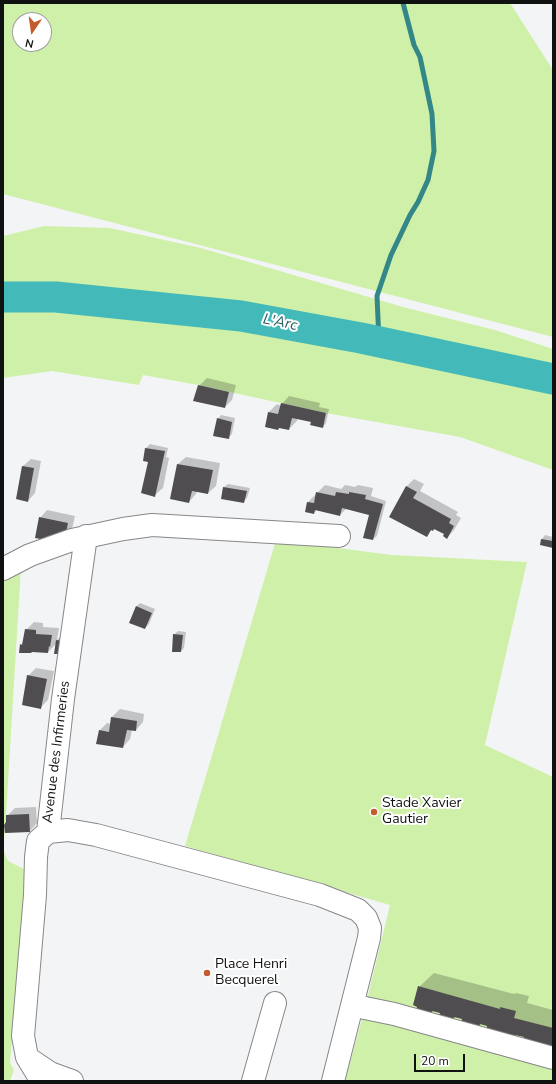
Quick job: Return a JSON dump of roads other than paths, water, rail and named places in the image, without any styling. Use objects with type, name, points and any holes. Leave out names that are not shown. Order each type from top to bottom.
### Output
[{"type":"street","points":[[3,568],[30,555],[72,540],[123,529],[152,525],[339,536]]},
{"type":"street","name":"Avenue des Infirmeries","points":[[40,1081],[27,1057],[23,1036],[35,895],[36,857],[38,841],[48,832],[63,699],[86,536]]},
{"type":"street","points":[[48,832],[68,830],[96,835],[320,895],[358,910],[366,918],[370,928],[369,938],[333,1081]]},
{"type":"street","points":[[253,1081],[275,1003]]},
{"type":"street","points":[[352,1004],[394,1014],[553,1058]]},
{"type":"street","points":[[27,1057],[50,1073],[72,1081]]},
{"type":"waterway","points":[[379,342],[377,296],[391,255],[428,180],[434,151],[432,114],[420,57],[414,45],[403,3]]},
{"type":"waterway","name":"L'Arc","points":[[3,297],[56,297],[241,316],[361,338],[553,379]]},
{"type":"place","name":"Stade Xavier Gautier","points":[[374,812]]},
{"type":"place","name":"Place Henri Becquerel","points":[[207,973]]}]
